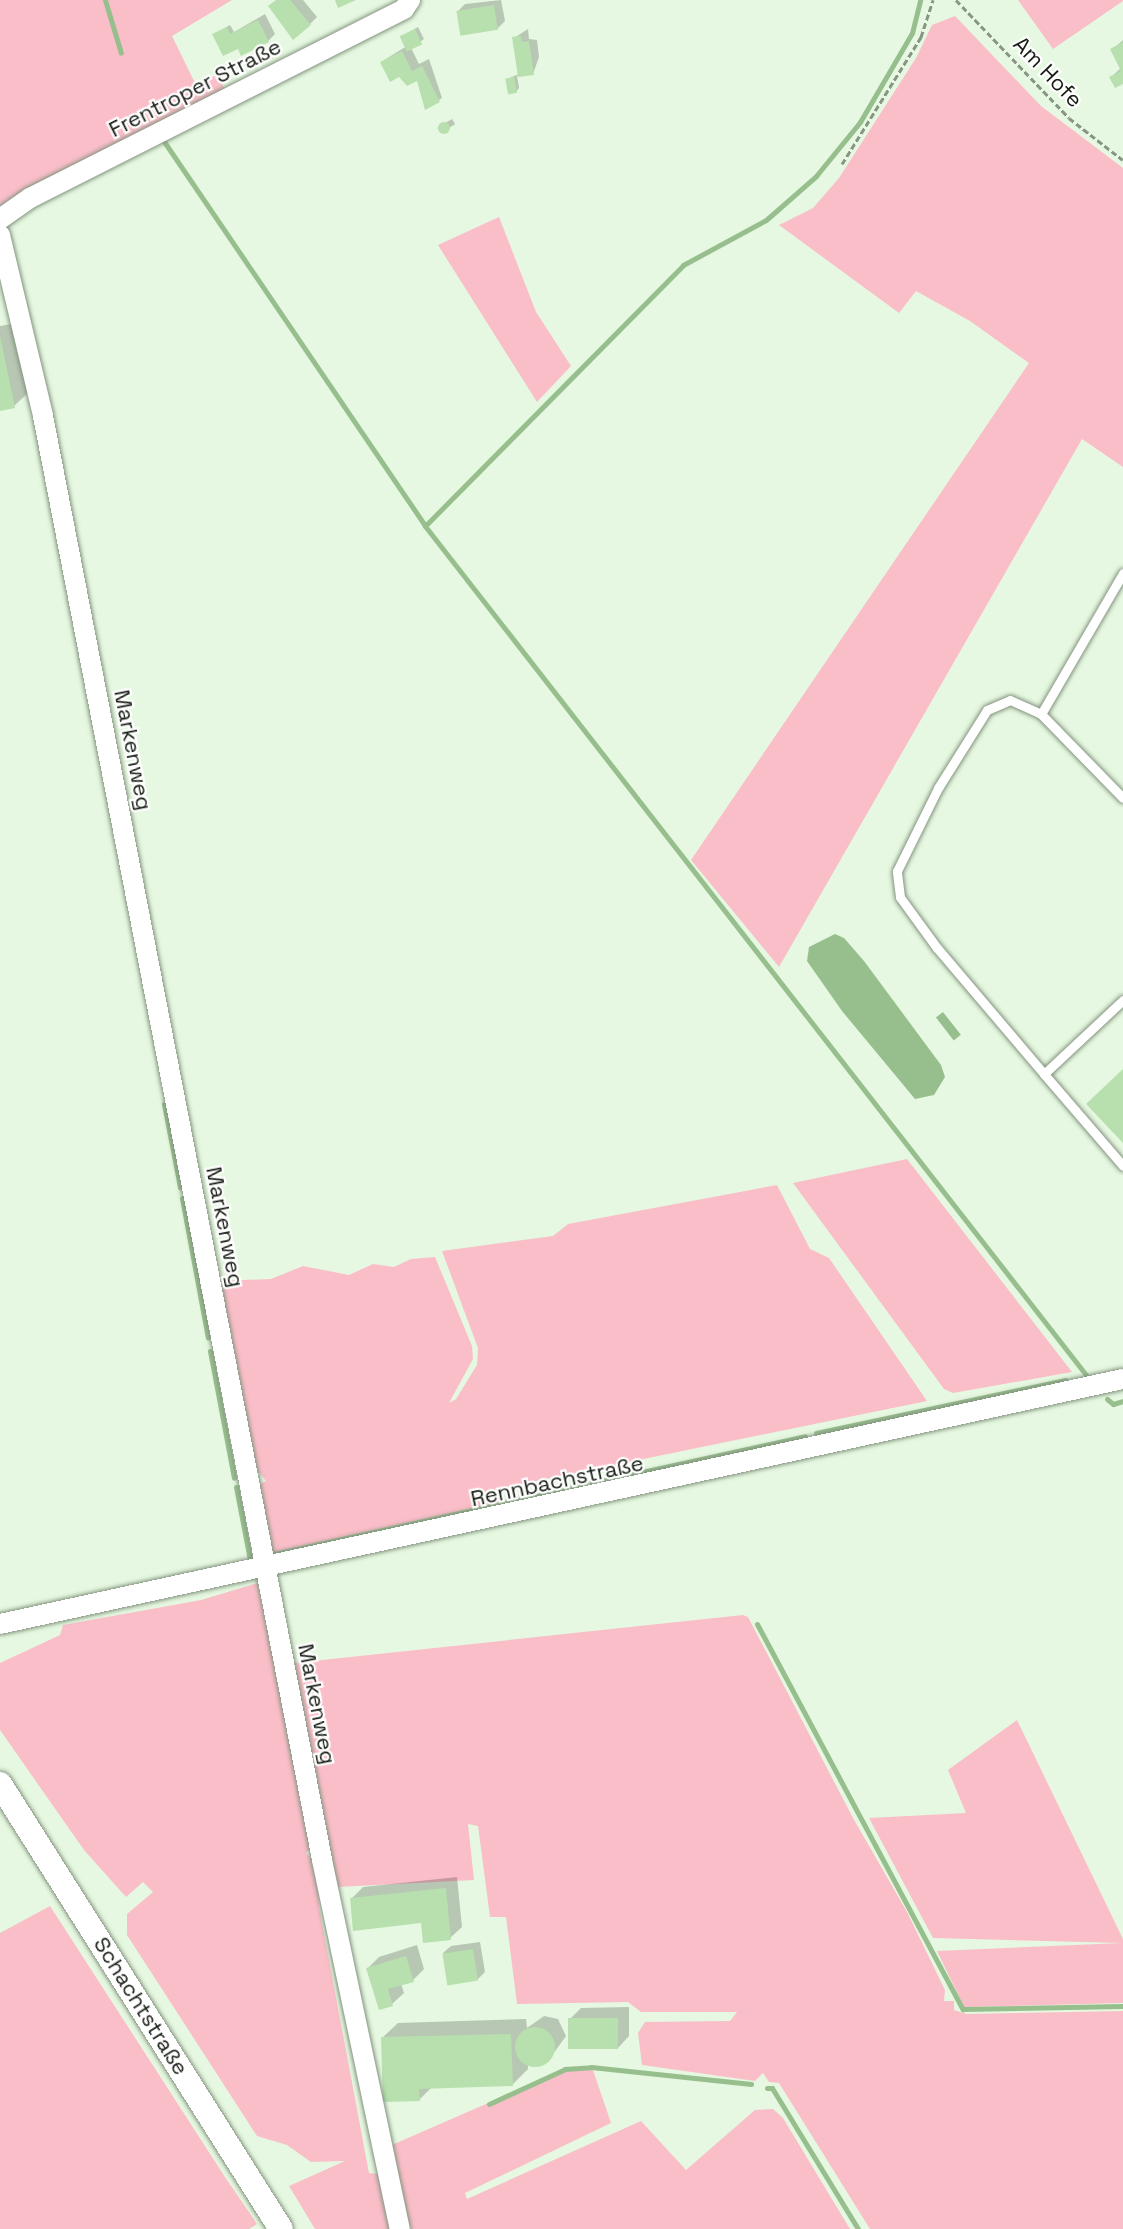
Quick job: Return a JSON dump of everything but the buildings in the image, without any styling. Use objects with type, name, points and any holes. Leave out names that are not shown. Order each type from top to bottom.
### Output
[{"type":"street","name":"Frentroper Straße","points":[[0,219],[30,198],[404,9],[410,0]]},
{"type":"street","name":"Markenweg","points":[[0,234],[48,440],[265,1569],[382,2158],[400,2229]]},
{"type":"street","name":"Rennbachstraße","points":[[0,1624],[265,1569],[1123,1380]]},
{"type":"street","name":"Schachtstraße","points":[[0,1784],[281,2229]]},
{"type":"lane","points":[[1041,714],[1123,573]]},
{"type":"lane","points":[[1123,798],[1041,714],[1010,700],[987,710],[938,788],[897,871],[900,897],[937,948],[1123,1166]]},
{"type":"lane","points":[[1044,1074],[1123,1000]]},
{"type":"path","points":[[842,164],[921,36],[933,0]]},
{"type":"path","name":"Am Hofe","points":[[956,0],[1069,118],[1123,160]]},
{"type":"shaded area","points":[[0,0],[232,0],[172,36],[196,85],[217,75],[227,93],[0,209]]},
{"type":"shaded area","points":[[1018,0],[1123,0],[1123,1],[1053,49]]},
{"type":"shaded area","points":[[955,16],[1041,106],[1123,168],[1123,467],[1082,439],[779,967],[691,860],[1029,363],[970,321],[916,291],[899,313],[779,225],[813,208],[839,178],[916,58],[932,25]]},
{"type":"shaded area","points":[[499,217],[536,312],[571,366],[537,402],[438,245]]},
{"type":"shaded area","points":[[835,934],[844,938],[864,961],[941,1065],[945,1077],[934,1095],[915,1099],[842,1011],[807,961],[809,947]]},
{"type":"shaded area","points":[[943,1012],[961,1035],[954,1040],[936,1018]]},
{"type":"shaded area","points":[[907,1159],[1072,1372],[953,1393],[944,1389],[793,1183]]},
{"type":"shaded area","points":[[777,1185],[810,1249],[829,1258],[927,1401],[502,1488],[506,1510],[275,1561],[254,1487],[266,1481],[253,1465],[217,1281],[271,1279],[303,1266],[349,1275],[373,1264],[394,1267],[411,1259],[435,1257],[472,1346],[473,1359],[449,1403],[456,1399],[477,1365],[478,1348],[442,1251],[553,1236],[568,1224]]},
{"type":"shaded area","points":[[258,1583],[312,1846],[306,1853],[318,1866],[319,1907],[369,2173],[378,2174],[393,2229],[315,2229],[289,2186],[345,2161],[311,2162],[287,2145],[257,2136],[127,1935],[127,1914],[153,1892],[143,1882],[126,1897],[84,1850],[0,1730],[0,1663],[60,1635],[63,1625],[201,1600]]},
{"type":"shaded area","points":[[743,1615],[748,1617],[853,1818],[907,1912],[945,1990],[944,2001],[954,2001],[954,2010],[966,2014],[1123,2011],[1123,2229],[870,2229],[779,2083],[769,2082],[763,2073],[755,2081],[642,2065],[638,2033],[645,2022],[730,2021],[737,2012],[641,2012],[628,2002],[517,2004],[506,1917],[490,1917],[478,1826],[468,1824],[474,1880],[337,1887],[294,1663]]},
{"type":"shaded area","points":[[1017,1720],[1123,1939],[1123,2003],[964,2007],[937,1951],[1122,1943],[933,1938],[869,1818],[966,1813],[948,1770]]},
{"type":"shaded area","points":[[50,1906],[257,2224],[249,2229],[0,2229],[0,1933]]},
{"type":"shaded area","points":[[566,2069],[593,2070],[611,2123],[465,2193],[467,2199],[641,2121],[686,2170],[755,2110],[773,2109],[783,2118],[850,2229],[411,2229],[385,2148]]},
{"type":"waterway","points":[[105,0],[121,53]]},
{"type":"waterway","points":[[425,526],[683,265],[766,220],[816,176],[860,122],[912,33],[920,0]]},
{"type":"waterway","points":[[163,140],[425,526],[1090,1380]]},
{"type":"waterway","points":[[164,1104],[180,1187]]},
{"type":"waterway","points":[[182,1198],[208,1338]]},
{"type":"waterway","points":[[210,1351],[234,1478]]},
{"type":"waterway","points":[[816,1433],[1065,1380]]},
{"type":"waterway","points":[[1107,1399],[1113,1404],[1123,1401]]},
{"type":"waterway","points":[[592,1483],[805,1436]]},
{"type":"waterway","points":[[270,1555],[580,1486]]},
{"type":"waterway","points":[[236,1487],[250,1560],[253,1559]]},
{"type":"waterway","points":[[757,1624],[963,2009],[1123,2006]]},
{"type":"waterway","points":[[489,2104],[565,2069],[591,2067],[751,2084]]},
{"type":"waterway","points":[[767,2088],[772,2088],[858,2229]]}]
